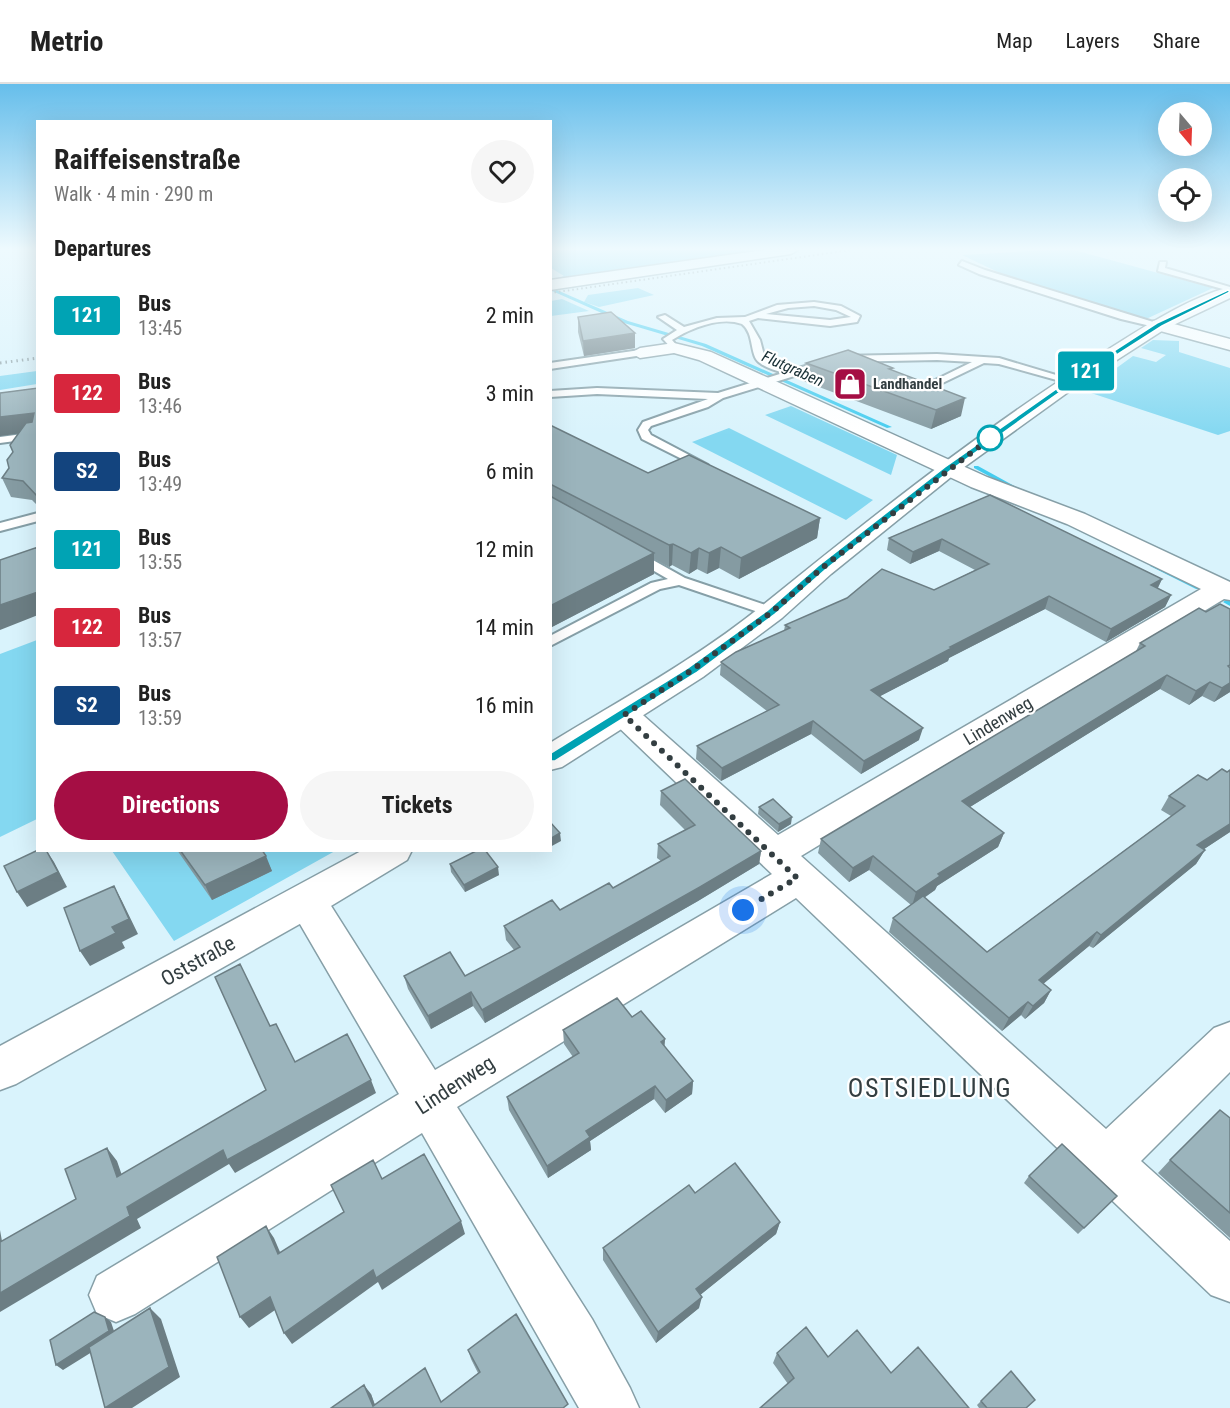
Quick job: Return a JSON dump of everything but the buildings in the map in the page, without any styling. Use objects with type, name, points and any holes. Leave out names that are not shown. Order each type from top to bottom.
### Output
[{"type":"street","points":[[552,758],[624,715],[692,670],[772,612],[822,568],[948,468],[1071,381],[1182,312]]},
{"type":"street","points":[[1159,325],[1230,345]]},
{"type":"street","points":[[640,353],[675,337],[705,356],[776,378],[948,468],[1076,519],[1226,590]]},
{"type":"street","name":"Lindenweg","points":[[116,1295],[402,1120],[427,1100],[786,866],[1226,590]]},
{"type":"street","points":[[624,715],[1230,1276]]},
{"type":"street","name":"Oststraße","points":[[0,1068],[307,902],[391,852]]},
{"type":"street","points":[[307,902],[572,1339],[610,1408]]},
{"type":"street","points":[[1107,1161],[1230,1042]]},
{"type":"lane","points":[[759,316],[766,312]]},
{"type":"lane","points":[[662,317],[675,337],[729,319],[741,320],[759,316],[830,323],[854,320],[856,316],[850,312]]},
{"type":"lane","points":[[1108,312],[1159,325]]},
{"type":"lane","points":[[741,320],[750,327],[758,343],[758,356],[776,378]]},
{"type":"lane","points":[[552,366],[640,353]]},
{"type":"lane","points":[[712,471],[646,436],[643,430],[647,424],[704,405],[719,396],[820,363],[851,358],[984,360],[1010,363],[1071,381]]},
{"type":"lane","points":[[930,386],[984,360]]},
{"type":"lane","points":[[552,394],[597,391],[719,396]]},
{"type":"lane","points":[[0,440],[36,435]]},
{"type":"lane","points":[[0,527],[36,518]]},
{"type":"lane","points":[[623,547],[680,581],[772,612]]},
{"type":"lane","points":[[552,641],[656,586],[680,581]]},
{"type":"shaded area","points":[[552,312],[583,312],[552,316]]},
{"type":"shaded area","points":[[1123,312],[1162,312],[1146,319]]},
{"type":"shaded area","points":[[1153,340],[1179,341],[1179,352],[1230,368],[1230,431],[1218,435],[1085,391],[1133,356],[1156,362],[1166,355],[1141,348]]},
{"type":"shaded area","points":[[36,371],[36,384],[0,390],[0,376]]},
{"type":"shaded area","points":[[791,406],[897,455],[891,475],[765,415]]},
{"type":"shaded area","points":[[729,428],[873,500],[846,520],[692,442]]},
{"type":"shaded area","points":[[36,640],[36,819],[0,837],[0,654]]},
{"type":"shaded area","points":[[113,852],[333,852],[174,941]]},
{"type":"waterway","name":"Flutgraben","points":[[603,312],[626,322],[704,345],[889,427]]},
{"type":"waterway","name":"Flutgraben","points":[[976,467],[1015,488]]},
{"type":"waterway","name":"Flutgraben","points":[[1152,565],[1198,588]]},
{"type":"waterway","name":"Flutgraben","points":[[1226,602],[1230,604]]},
{"type":"railway","points":[[0,363],[36,358]]},
{"type":"bus line","name":"121","points":[[552,758],[624,715],[692,670],[772,612],[822,568],[948,468],[1071,381],[1159,325],[1185,312]]},
{"type":"place","name":"Landhandel","points":[[850,384]]},
{"type":"district","name":"OSTSIEDLUNG","points":[[930,1088]]},
{"type":"route","points":[[743,910],[797,878],[624,715],[692,670],[772,612],[822,568],[948,468],[993,436],[990,438]]}]
